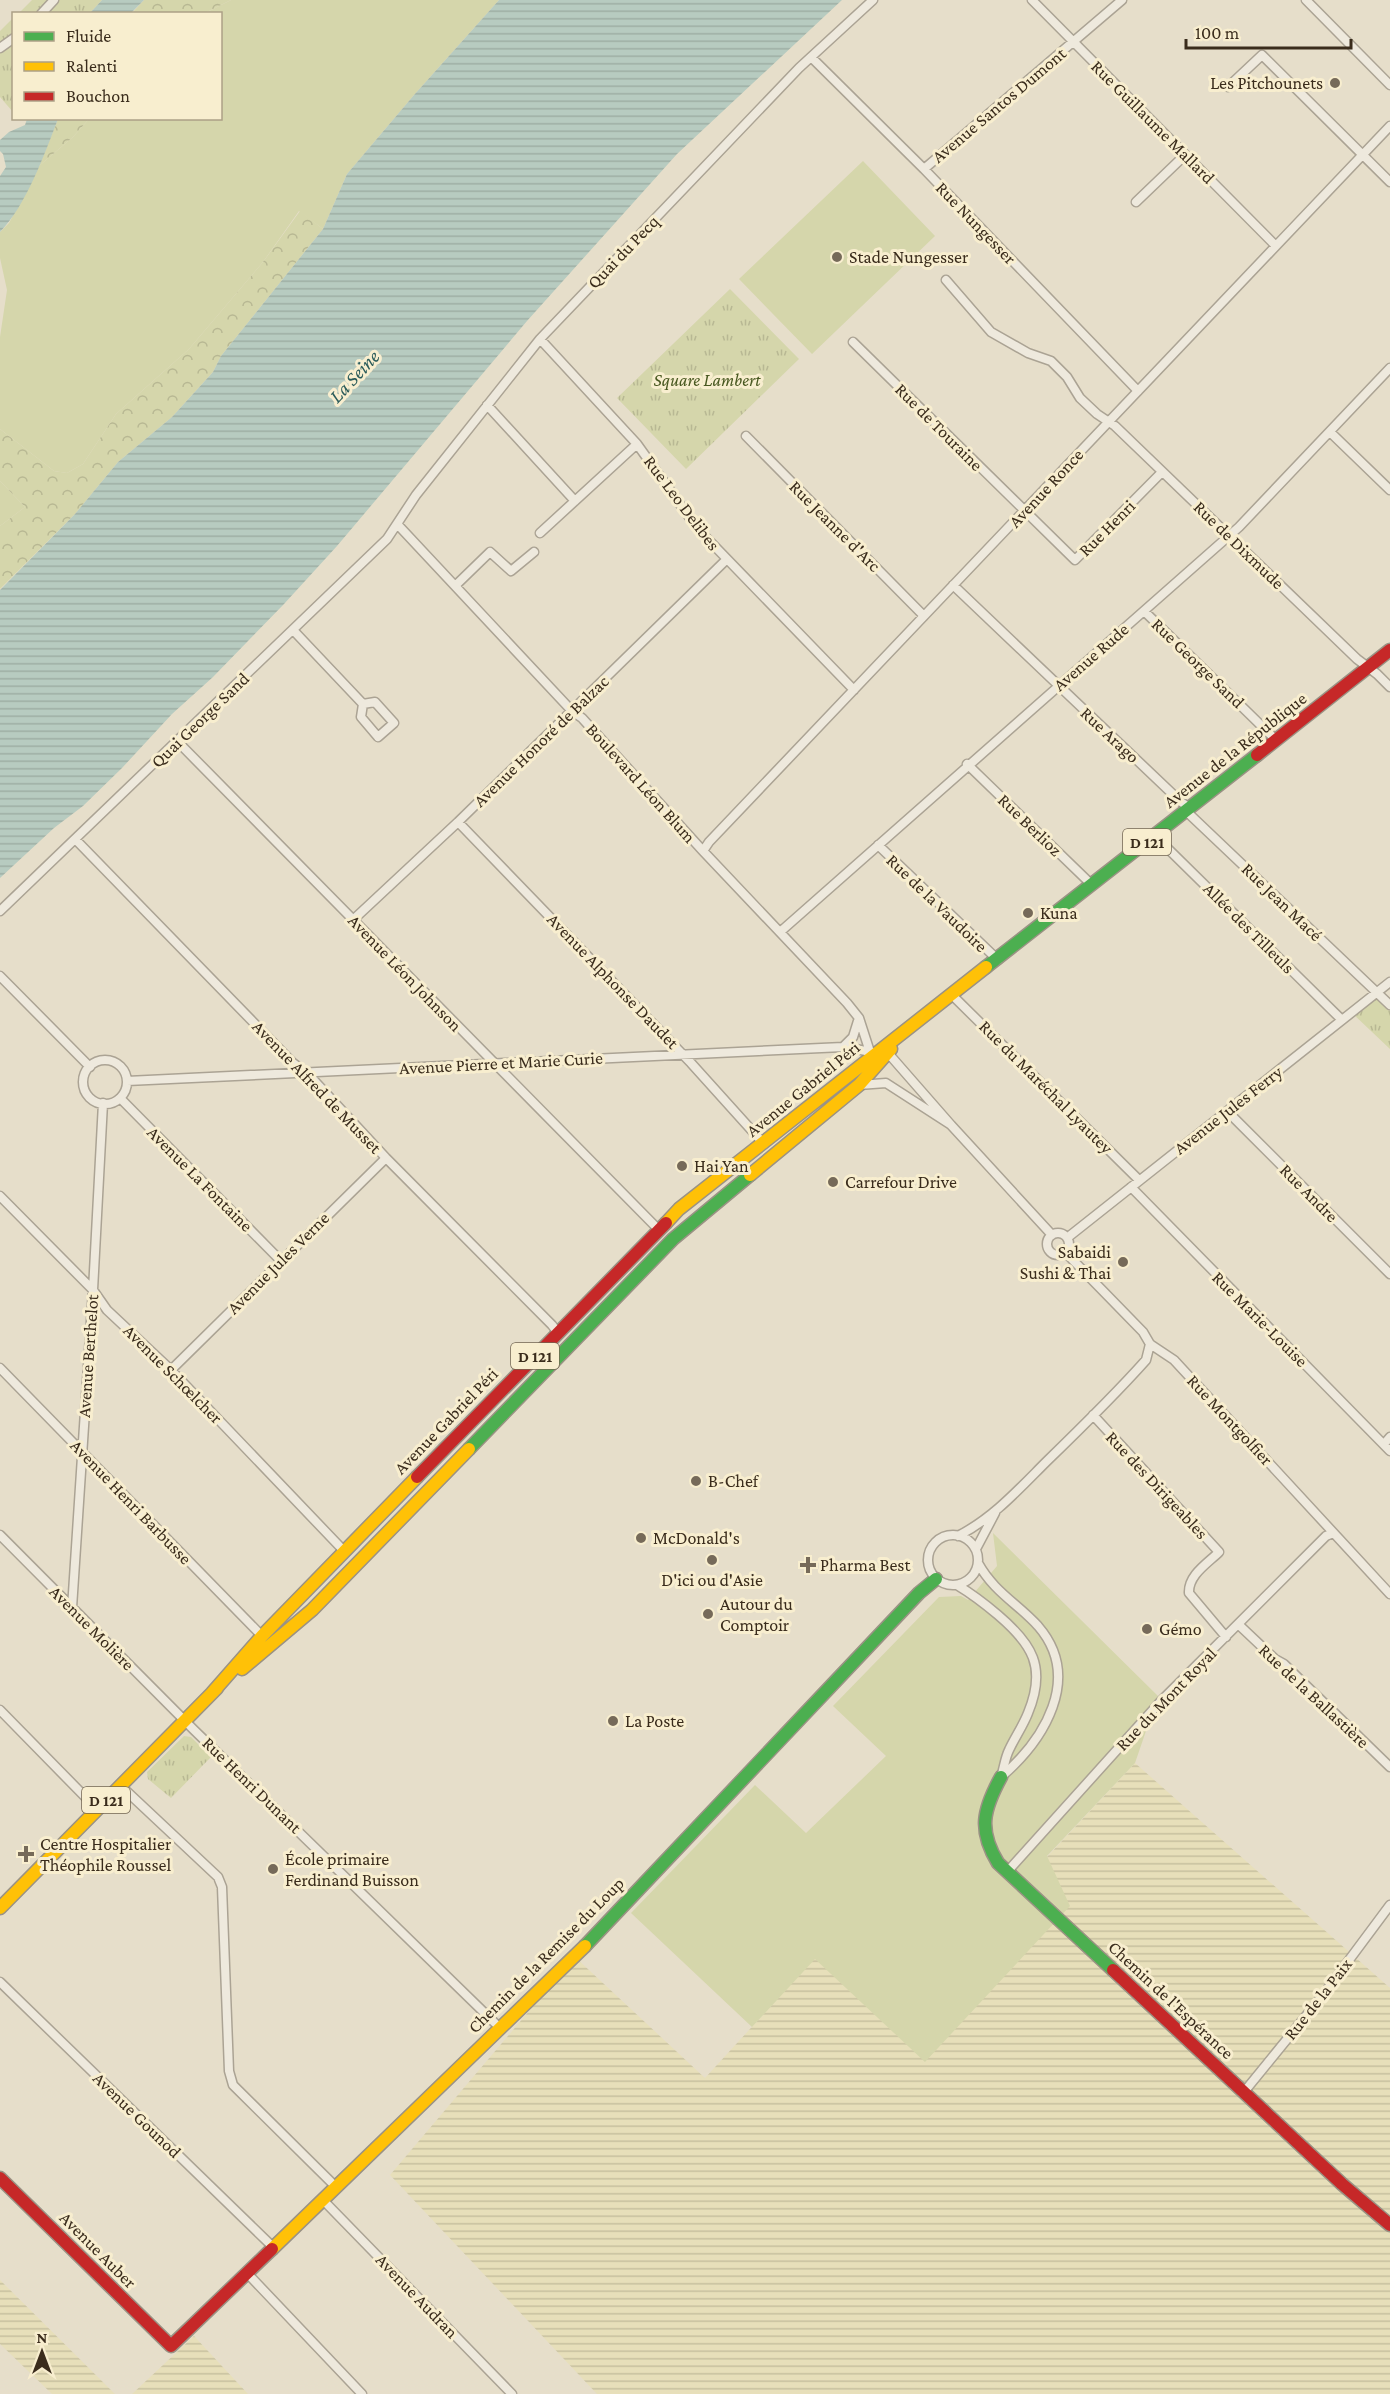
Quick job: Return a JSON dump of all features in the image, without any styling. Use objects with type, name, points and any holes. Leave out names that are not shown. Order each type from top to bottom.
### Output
[{"type":"main road","name":"Avenue de la République","points":[[879,1052],[1390,650]]},
{"type":"main road","name":"Avenue Gabriel Péri","points":[[0,1908],[184,1719],[312,1610],[673,1239],[859,1085],[879,1052]]},
{"type":"main road","name":"Avenue Gabriel Péri","points":[[212,1693],[262,1636],[658,1229],[683,1206],[879,1052]]},
{"type":"main road","name":"Chemin de la Remise du Loup","points":[[171,2346],[575,1957],[911,1601],[936,1579]]},
{"type":"main road","name":"Chemin de l'Espérance","points":[[1001,1777],[985,1809],[984,1833],[992,1853],[1007,1872],[1390,2225]]},
{"type":"main road","name":"Avenue Auber","points":[[0,2178],[171,2346]]},
{"type":"street","points":[[43,12],[54,0]]},
{"type":"street","name":"Quai du Pecq","points":[[398,525],[416,495],[540,339],[811,57],[873,0]]},
{"type":"street","name":"Rue Guillaume Mallard","points":[[1032,0],[1275,245]]},
{"type":"street","name":"Avenue Santos Dumont","points":[[924,169],[1122,0]]},
{"type":"street","points":[[1306,0],[1390,85]]},
{"type":"street","points":[[1228,87],[1262,55],[1390,182]]},
{"type":"street","name":"Rue Nungesser","points":[[811,57],[924,169],[1138,392]]},
{"type":"street","name":"Avenue Ronce","points":[[703,851],[709,842],[1390,126]]},
{"type":"street","points":[[1136,202],[1185,155]]},
{"type":"street","name":"Rue de Dixmude","points":[[946,280],[991,332],[1028,352],[1051,361],[1067,377],[1080,398],[1097,414],[1110,421],[1357,659],[1370,667],[1390,687]]},
{"type":"street","name":"Rue Leo Delibes","points":[[540,339],[637,444],[697,528],[854,690]]},
{"type":"street","name":"Rue de Touraine","points":[[853,342],[1025,511]]},
{"type":"street","name":"Avenue Rude","points":[[780,932],[1229,535],[1390,368]]},
{"type":"street","points":[[487,405],[575,501]]},
{"type":"street","points":[[1330,432],[1390,490]]},
{"type":"street","name":"Rue Jeanne d'Arc","points":[[746,436],[924,616]]},
{"type":"street","points":[[540,532],[637,444]]},
{"type":"street","name":"Rue Henri","points":[[1025,511],[1075,560],[1162,472]]},
{"type":"street","name":"Boulevard Léon Blum","points":[[398,525],[572,711],[582,718],[859,1018],[879,1052]]},
{"type":"street","name":"Quai George Sand","points":[[0,911],[178,742],[387,539],[398,525]]},
{"type":"street","points":[[456,585],[490,552],[511,571],[534,552]]},
{"type":"street","name":"Avenue Honoré de Balzac","points":[[354,919],[458,822],[726,560]]},
{"type":"street","name":"Rue Arago","points":[[953,585],[1188,810]]},
{"type":"street","name":"Rue George Sand","points":[[1144,611],[1276,741]]},
{"type":"street","points":[[293,630],[363,704]]},
{"type":"street","name":"Avenue Léon Johnson","points":[[178,742],[658,1229]]},
{"type":"street","name":"Rue Berlioz","points":[[968,765],[1092,885]]},
{"type":"street","name":"Rue Jean Macé","points":[[1188,810],[1390,1005]]},
{"type":"street","name":"Avenue Alphonse Daudet","points":[[458,822],[682,1054],[764,1144]]},
{"type":"street","name":"Allée des Tilleuls","points":[[1155,836],[1342,1020]]},
{"type":"street","name":"Avenue Alfred de Musset","points":[[76,840],[293,1063],[308,1074],[386,1158],[558,1333]]},
{"type":"street","name":"Rue de la Vaudoire","points":[[878,845],[998,960]]},
{"type":"street","points":[[0,976],[90,1067]]},
{"type":"street","name":"Avenue Jules Ferry","points":[[1067,1238],[1390,982]]},
{"type":"street","name":"Rue du Maréchal Lyautey","points":[[952,995],[1139,1180]]},
{"type":"street","points":[[843,1047],[857,1030],[859,1018]]},
{"type":"street","name":"Avenue Pierre et Marie Curie","points":[[127,1081],[843,1047],[879,1052]]},
{"type":"street","name":"Rue Montgolfier","points":[[879,1052],[951,1125],[1052,1235],[1047,1241],[1050,1251],[1059,1255],[1065,1252],[1143,1332],[1150,1344],[1174,1360],[1390,1594]]},
{"type":"street","points":[[104,1060],[114,1062],[122,1068],[127,1081],[120,1098],[110,1103],[102,1103],[89,1096],[84,1087],[85,1073],[90,1067],[104,1060]]},
{"type":"street","name":"Rue Montgolfier","points":[[859,1085],[886,1083],[951,1125]]},
{"type":"street","name":"Avenue La Fontaine","points":[[120,1098],[281,1261]]},
{"type":"street","name":"Avenue Berthelot","points":[[72,1608],[93,1290],[102,1103]]},
{"type":"street","name":"Rue Andre","points":[[1227,1111],[1390,1274]]},
{"type":"street","name":"Avenue Jules Verne","points":[[171,1370],[386,1158]]},
{"type":"street","name":"Rue Marie-Louise","points":[[1131,1186],[1388,1444]]},
{"type":"street","name":"Avenue Schœlcher","points":[[0,1196],[93,1290],[107,1310],[171,1370],[345,1552]]},
{"type":"street","points":[[1052,1235],[1062,1233],[1067,1238],[1069,1247],[1065,1252]]},
{"type":"street","points":[[995,1512],[976,1549],[978,1563],[971,1578],[957,1585],[950,1585],[936,1579],[928,1561],[932,1548],[941,1539],[958,1536],[975,1528],[995,1512],[1146,1360],[1150,1344]]},
{"type":"street","name":"Avenue Henri Barbusse","points":[[0,1368],[262,1636]]},
{"type":"street","name":"Rue des Dirigeables","points":[[1093,1415],[1220,1552],[1194,1576],[1189,1586],[1189,1593],[1226,1637]]},
{"type":"street","name":"Rue du Mont Royal","points":[[1007,1872],[1161,1701],[1326,1536],[1333,1533]]},
{"type":"street","name":"Avenue Molière","points":[[0,1536],[184,1719]]},
{"type":"street","points":[[958,1536],[976,1549]]},
{"type":"street","name":"Chemin de l'Espérance","points":[[978,1563],[987,1580],[1043,1633],[1054,1654],[1058,1674],[1054,1705],[1044,1728],[1020,1761],[1001,1777]]},
{"type":"street","name":"Chemin de l'Espérance","points":[[957,1585],[973,1594],[1019,1634],[1026,1642],[1034,1660],[1036,1675],[1033,1699],[1008,1752],[1001,1777]]},
{"type":"street","name":"Rue de la Ballastière","points":[[1239,1625],[1275,1659],[1284,1664],[1390,1767]]},
{"type":"street","points":[[0,1710],[97,1809]]},
{"type":"street","name":"Rue Henri Dunant","points":[[184,1719],[500,2028]]},
{"type":"street","points":[[121,1786],[218,1877],[222,1887],[229,2071],[233,2085],[335,2186]]},
{"type":"street","name":"Rue de la Paix","points":[[1244,2092],[1323,1995],[1390,1905]]},
{"type":"street","name":"Avenue Gounod","points":[[0,1982],[273,2247]]},
{"type":"street","name":"Avenue Audran","points":[[322,2199],[512,2394]]},
{"type":"street","points":[[247,2273],[362,2394]]},
{"type":"shaded area","points":[[1135,1763],[1390,1988],[1390,2394],[597,2394],[390,2175],[575,1957],[705,2078],[815,1958],[925,2061],[1047,1857]]},
{"type":"shaded area","points":[[0,2280],[115,2394],[52,2394],[0,2344]]},
{"type":"shaded area","points":[[194,2336],[248,2394],[132,2394]]},
{"type":"green space","points":[[32,0],[102,0],[91,12],[20,12]]},
{"type":"green space","points":[[144,0],[231,0],[207,12],[133,12]]},
{"type":"green space","points":[[231,0],[499,0],[347,174],[323,229],[299,211],[263,262],[189,349],[116,414],[83,464],[67,473],[54,471],[0,429],[0,337],[7,290],[0,258],[0,232],[9,223],[39,166],[73,137],[88,120],[222,120],[222,12],[207,12]]},
{"type":"green space","points":[[12,19],[12,111],[0,97],[0,31]]},
{"type":"green space","points":[[58,120],[88,120],[73,137],[39,166]]},
{"type":"green space","name":"Stade Nungesser","points":[[863,161],[935,236],[812,354],[739,279]]},
{"type":"green space","points":[[300,211],[323,229],[221,356],[213,372],[172,417],[118,462],[75,514],[0,589],[0,526],[25,507],[0,481],[0,429],[54,471],[67,473],[83,464],[116,414],[189,349],[263,262]]},
{"type":"green space","name":"Square Lambert","points":[[730,289],[799,359],[686,469],[617,398]]},
{"type":"green space","points":[[0,481],[25,507],[0,526]]},
{"type":"green space","points":[[1377,993],[1390,1005],[1390,1049],[1352,1013]]},
{"type":"green space","points":[[993,1533],[1158,1696],[1135,1763],[1047,1856],[1070,1906],[925,2062],[815,1959],[752,2027],[631,1913],[755,1785],[806,1833],[886,1756],[833,1706],[939,1597],[961,1596],[968,1600],[997,1566]]},
{"type":"green space","points":[[184,1736],[191,1737],[211,1757],[171,1798],[148,1779],[147,1772]]},
{"type":"water","points":[[102,0],[144,0],[132,12],[91,12]]},
{"type":"water","name":"La Seine","points":[[499,0],[842,0],[677,154],[527,321],[337,546],[284,604],[213,677],[172,714],[83,806],[54,828],[0,878],[0,590],[75,514],[118,462],[172,417],[213,372],[221,356],[323,229],[347,174]]},
{"type":"water","points":[[27,120],[58,120],[26,194],[0,232],[0,176],[6,167],[0,151],[0,140],[9,132],[25,125]]},
{"type":"traffic: fast","points":[[986,967],[1257,755]]},
{"type":"traffic: fast","points":[[469,1449],[673,1239],[750,1175]]},
{"type":"traffic: fast","points":[[585,1946],[919,1593],[936,1579]]},
{"type":"traffic: fast","points":[[1001,1777],[990,1800],[985,1820],[987,1840],[998,1863],[1113,1970]]},
{"type":"traffic: slow","points":[[666,1223],[679,1209],[986,967]]},
{"type":"traffic: slow","points":[[750,1175],[859,1085],[891,1049]]},
{"type":"traffic: slow","points":[[242,1669],[312,1610],[469,1449]]},
{"type":"traffic: slow","points":[[212,1693],[262,1636],[417,1477]]},
{"type":"traffic: slow","points":[[0,1908],[217,1688]]},
{"type":"traffic: slow","points":[[272,2249],[585,1946]]},
{"type":"traffic: jam","points":[[1257,755],[1390,650]]},
{"type":"traffic: jam","points":[[417,1477],[666,1223]]},
{"type":"traffic: jam","points":[[1113,1970],[1342,2184],[1390,2225]]},
{"type":"traffic: jam","points":[[0,2178],[171,2346],[272,2249]]},
{"type":"place","name":"Les Pitchounets","points":[[1335,83]]},
{"type":"place","name":"Stade Nungesser","points":[[837,257]]},
{"type":"place","name":"Kuna","points":[[1028,913]]},
{"type":"place","name":"Hai Yan","points":[[682,1166]]},
{"type":"place","name":"Carrefour Drive","points":[[833,1182]]},
{"type":"place","name":"Sabaidi Sushi & Thai","points":[[1123,1262]]},
{"type":"place","name":"B-Chef","points":[[696,1481]]},
{"type":"place","name":"McDonald's","points":[[641,1538]]},
{"type":"place","name":"D'ici ou d'Asie","points":[[712,1560]]},
{"type":"place","name":"Pharma Best","points":[[808,1565]]},
{"type":"place","name":"Autour du Comptoir","points":[[708,1614]]},
{"type":"place","name":"Gémo","points":[[1147,1629]]},
{"type":"place","name":"La Poste","points":[[613,1721]]},
{"type":"place","name":"Centre Hospitalier Théophile Roussel","points":[[26,1854]]},
{"type":"place","name":"École primaire Ferdinand Buisson","points":[[273,1869]]}]
